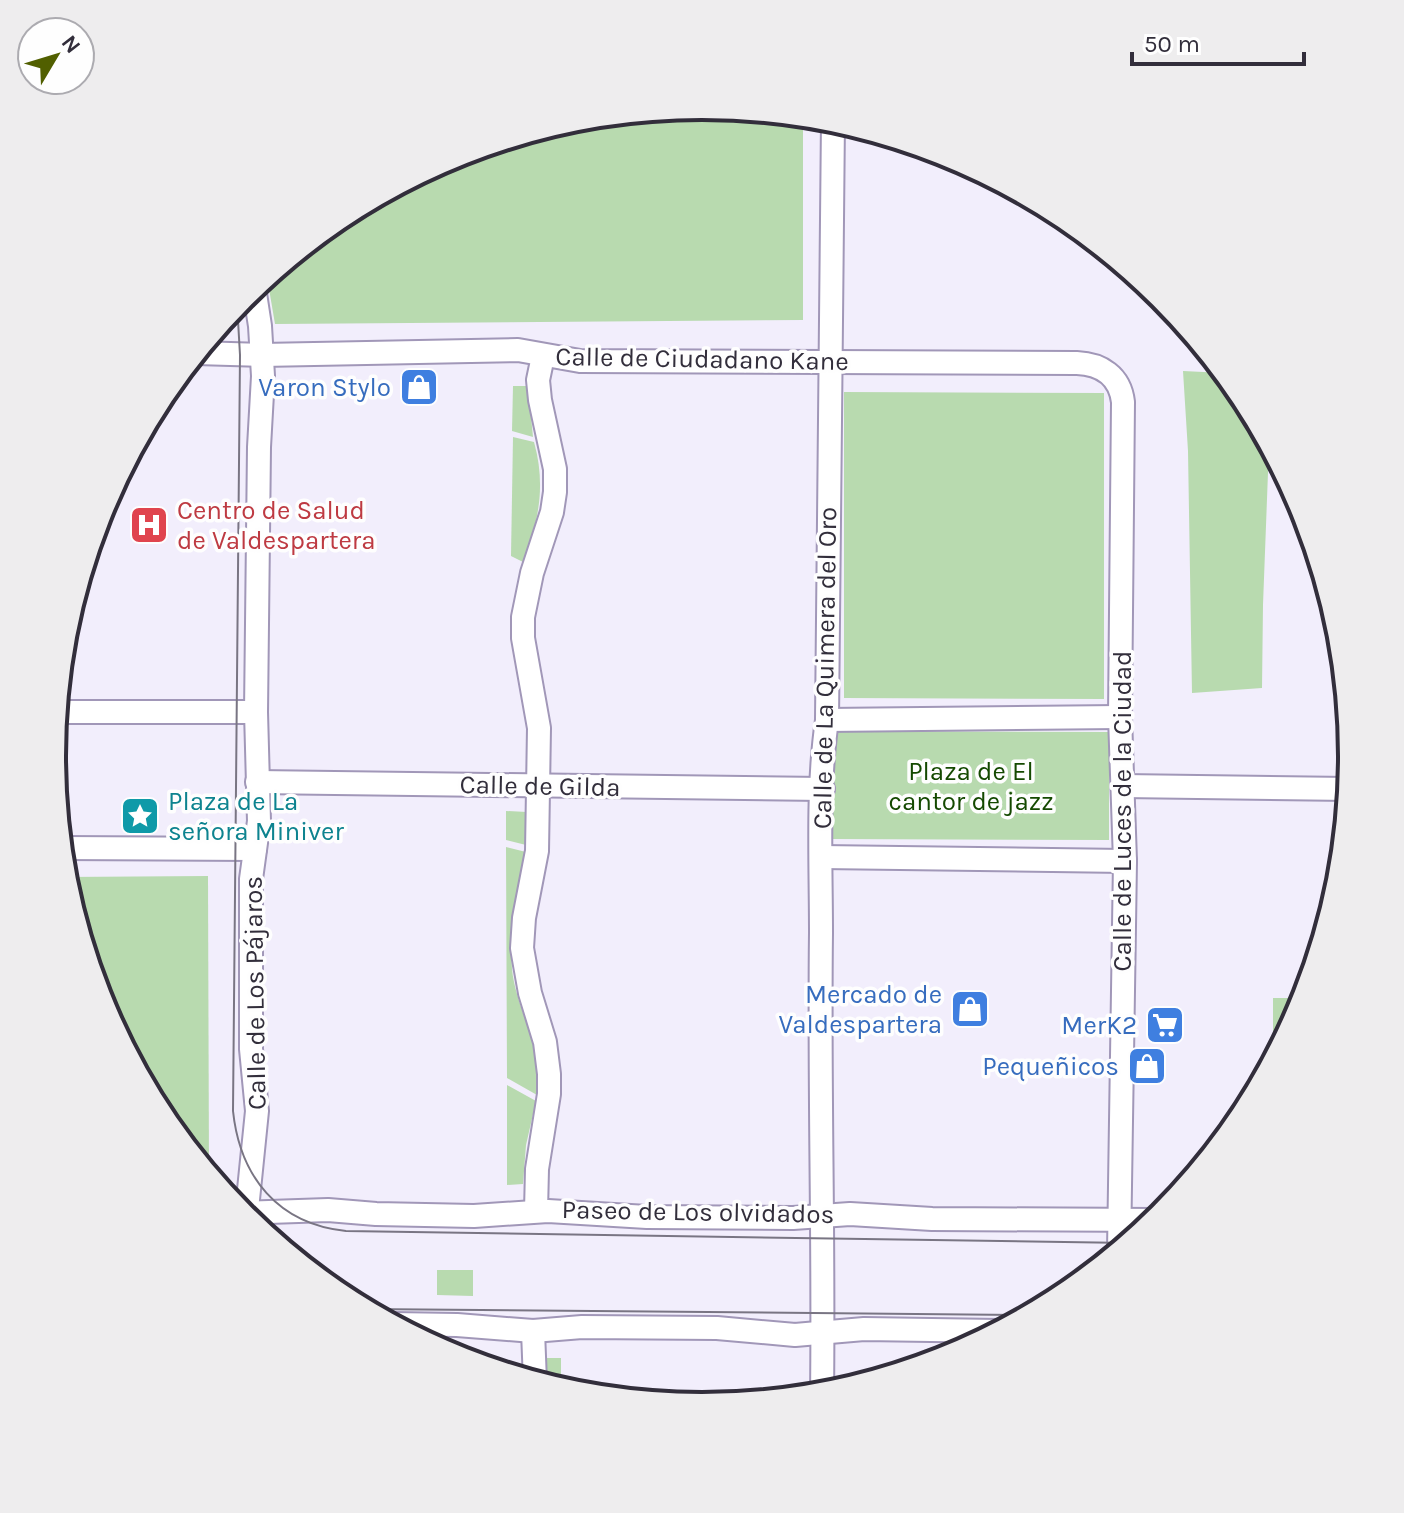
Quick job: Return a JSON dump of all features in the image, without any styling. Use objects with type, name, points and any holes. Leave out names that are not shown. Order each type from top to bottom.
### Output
[{"type":"street","name":"Calle de La Quimera del Oro","points":[[821,1216],[821,857],[827,720],[833,135]]},
{"type":"street","name":"Calle de Los Pájaros","points":[[247,1200],[255,1152],[257,1111],[251,1036],[251,879],[259,821],[256,712],[262,355],[256,303]]},
{"type":"street","name":"Calle de Ciudadano Kane","points":[[210,353],[518,350],[580,361],[1077,363],[1094,365],[1110,374]]},
{"type":"street","points":[[536,1211],[539,1144],[549,1094],[549,1074],[545,1042],[530,993],[522,948],[524,918],[537,851],[539,728],[523,638],[523,617],[555,492],[555,469],[538,380],[543,356]]},
{"type":"street","name":"Calle de Luces de la Ciudad","points":[[1110,374],[1120,388],[1123,402],[1120,717],[1125,861],[1119,1237]]},
{"type":"street","points":[[67,712],[256,712]]},
{"type":"street","points":[[827,720],[1120,717]]},
{"type":"street","name":"Calle de Gilda","points":[[257,782],[823,789]]},
{"type":"street","points":[[1123,786],[1337,789]]},
{"type":"street","points":[[72,848],[255,849]]},
{"type":"street","points":[[821,857],[1125,861]]},
{"type":"street","name":"Paseo de Los olvidados","points":[[261,1214],[328,1210],[474,1216],[536,1211],[647,1217],[793,1218],[850,1214],[932,1219],[1138,1219]]},
{"type":"street","points":[[821,1216],[822,1381]]},
{"type":"street","points":[[416,1324],[533,1331],[582,1327],[701,1327],[795,1335],[864,1329],[975,1331]]},
{"type":"street","points":[[533,1331],[535,1370]]},
{"type":"green space","points":[[660,122],[744,122],[803,129],[803,320],[275,324],[269,291],[315,252],[384,206],[421,186],[498,154],[578,133]]},
{"type":"green space","points":[[1183,371],[1209,372],[1268,468],[1262,688],[1192,693],[1188,451]]},
{"type":"green space","points":[[513,386],[528,386],[533,437],[512,431]]},
{"type":"green space","points":[[844,392],[1104,393],[1104,699],[844,698]]},
{"type":"green space","points":[[513,437],[534,442],[540,473],[537,517],[523,562],[511,556]]},
{"type":"green space","name":"Plaza de El cantor de jazz","points":[[833,731],[1109,732],[1109,840],[832,839]]},
{"type":"green space","points":[[506,811],[527,812],[526,845],[506,840]]},
{"type":"green space","points":[[506,847],[526,852],[514,924],[512,969],[534,1047],[539,1079],[537,1095],[507,1078]]},
{"type":"green space","points":[[208,876],[209,1158],[151,1074],[114,1000],[77,877]]},
{"type":"green space","points":[[1273,998],[1291,998],[1290,1000],[1273,1036]]},
{"type":"green space","points":[[507,1085],[536,1101],[526,1145],[523,1184],[507,1185]]},
{"type":"green space","points":[[437,1270],[473,1270],[473,1296],[437,1295]]},
{"type":"green space","points":[[545,1358],[561,1358],[561,1376],[546,1373]]},
{"type":"tram line","points":[[238,322],[233,1111],[244,1157],[267,1193],[301,1219],[346,1231],[1111,1243]]},
{"type":"tram line","points":[[388,1309],[1006,1315]]},
{"type":"place","name":"Varon Stylo","points":[[419,387]]},
{"type":"place","name":"Centro de Salud de Valdespartera","points":[[149,525]]},
{"type":"place","name":"Plaza de La señora Miniver","points":[[140,816]]},
{"type":"place","name":"Mercado de Valdespartera","points":[[970,1009]]},
{"type":"place","name":"MerK2","points":[[1165,1025]]},
{"type":"place","name":"Pequeñicos","points":[[1147,1066]]}]
